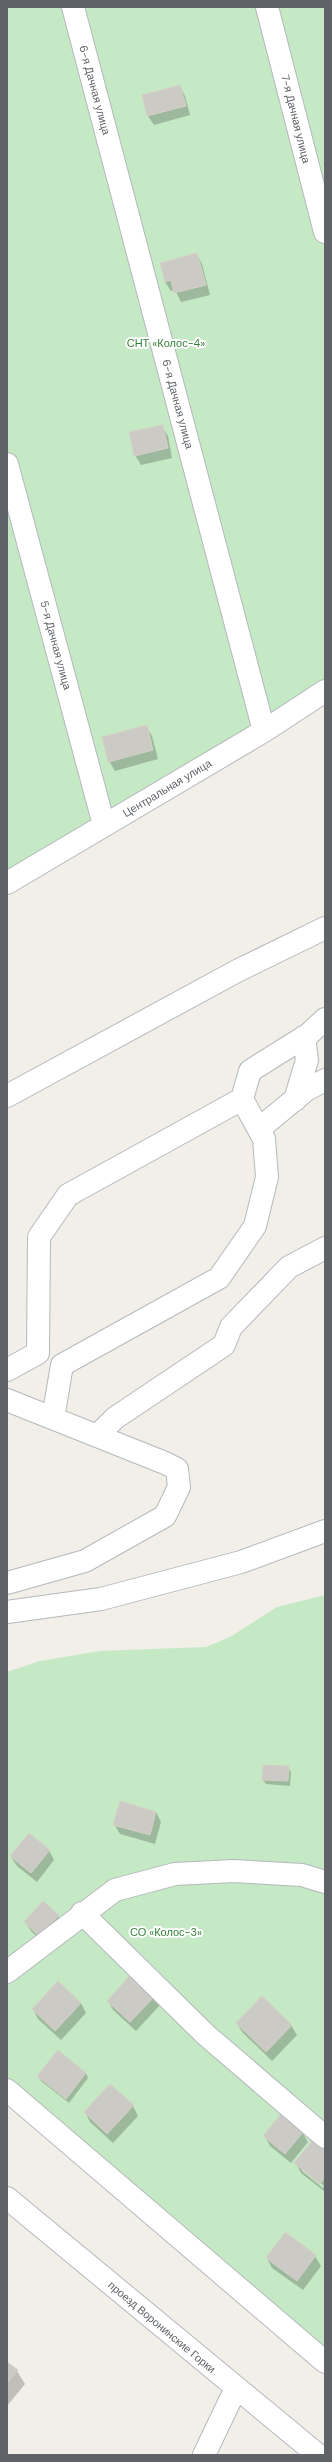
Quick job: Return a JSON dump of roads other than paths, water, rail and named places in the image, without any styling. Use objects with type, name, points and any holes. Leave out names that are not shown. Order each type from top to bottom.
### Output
[{"type":"street","name":"6-я Дачная улица","points":[[73,7],[264,731]]},
{"type":"street","name":"7-я Дачная улица","points":[[267,7],[325,232]]},
{"type":"street","name":"5-я Дачная улица","points":[[7,464],[104,825]]},
{"type":"street","name":"Центральная улица","points":[[7,883],[264,731],[325,691]]},
{"type":"street","points":[[7,1096],[237,971],[325,928]]},
{"type":"street","points":[[7,1370],[38,1354],[39,1237],[68,1195],[242,1099],[250,1071],[304,1037],[325,1019]]},
{"type":"street","points":[[295,1100],[307,1060],[304,1037]]},
{"type":"street","points":[[259,1129],[295,1100],[325,1080]]},
{"type":"street","points":[[53,1418],[62,1365],[219,1278],[255,1226],[268,1177],[264,1139],[242,1099]]},
{"type":"street","points":[[97,1436],[115,1418],[224,1345],[231,1327],[253,1307],[289,1267],[325,1248]]},
{"type":"street","points":[[7,1400],[166,1462],[177,1470],[179,1487],[165,1516],[86,1561],[7,1583]]},
{"type":"street","points":[[7,1612],[101,1599],[241,1562],[325,1531]]},
{"type":"street","points":[[7,1972],[82,1913],[115,1890],[175,1874],[242,1872],[302,1875],[325,1882]]},
{"type":"street","points":[[82,1913],[206,2035],[325,2137]]},
{"type":"street","points":[[7,2090],[325,2362]]},
{"type":"street","name":"проезд Воронинские Горки","points":[[7,2198],[318,2455]]},
{"type":"street","points":[[204,2455],[236,2388]]},
{"type":"park label","name":"СНТ «Колос-4»","points":[[166,343]]},
{"type":"park label","name":"СО «Колос-3»","points":[[166,1932]]}]
